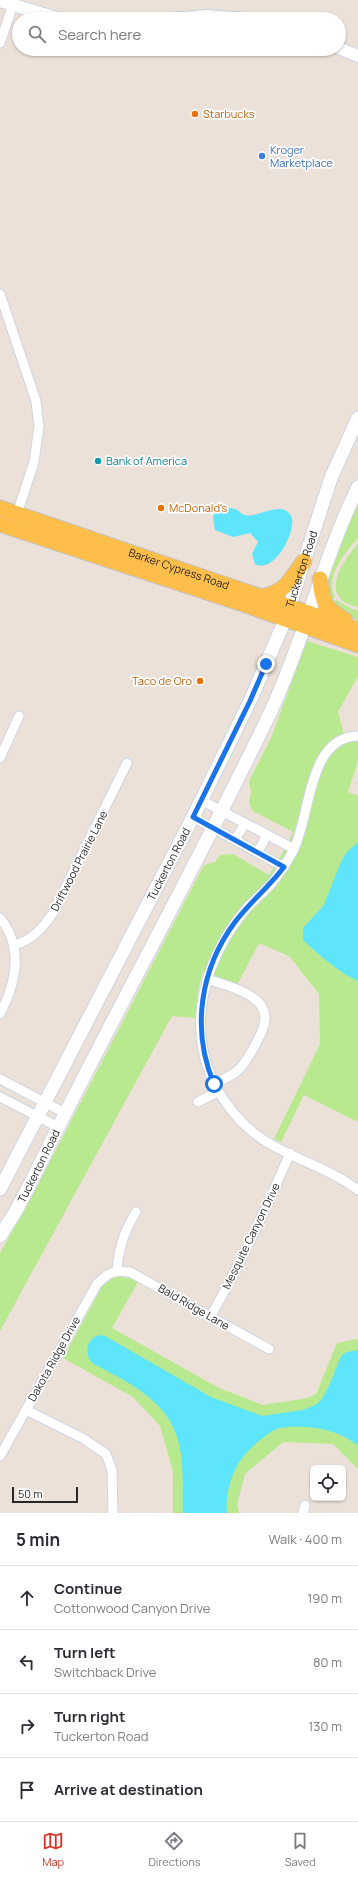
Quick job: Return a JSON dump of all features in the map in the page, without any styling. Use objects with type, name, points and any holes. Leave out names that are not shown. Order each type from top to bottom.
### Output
[{"type":"main road","name":"Tuckerton Road","points":[[0,1189],[193,817],[250,701],[287,613],[331,478],[358,418]]},
{"type":"main road","name":"Tuckerton Road","points":[[0,1236],[16,1211],[222,810],[271,710],[307,620],[320,579],[358,487]]},
{"type":"main road","name":"Barker Cypress Road","points":[[0,508],[260,597],[287,613]]},
{"type":"main road","points":[[0,516],[12,517],[17,514]]},
{"type":"main road","name":"Barker Cypress Road","points":[[0,524],[287,613],[307,620],[358,645]]},
{"type":"main road","points":[[260,597],[271,596],[280,592],[304,561]]},
{"type":"main road","points":[[320,579],[322,594],[330,610],[358,629]]},
{"type":"main road","name":"Barker Cypress Road","points":[[307,620],[358,629]]},
{"type":"street","points":[[0,1],[14,2],[41,12]]},
{"type":"street","points":[[0,43],[14,2]]},
{"type":"street","points":[[346,51],[358,56]]},
{"type":"street","points":[[0,294],[36,401],[39,426],[34,462],[17,514]]},
{"type":"street","points":[[0,758],[4,739],[19,716]]},
{"type":"street","points":[[358,736],[347,736],[336,742],[327,753],[313,778],[300,835],[289,859],[271,884],[247,908],[234,924],[212,964],[202,996],[201,1027],[205,1058],[216,1088],[231,1110],[263,1139],[324,1169],[358,1190]]},
{"type":"street","name":"Driftwood Prairie Lane","points":[[15,945],[28,940],[42,930],[53,913],[127,763]]},
{"type":"street","points":[[201,800],[294,849]]},
{"type":"street","points":[[193,817],[284,867]]},
{"type":"street","points":[[235,840],[245,823]]},
{"type":"street","points":[[257,852],[266,835]]},
{"type":"street","points":[[0,918],[5,924],[15,945],[15,978],[10,994],[0,1014]]},
{"type":"street","points":[[198,1102],[242,1066],[265,1024],[264,1012],[259,1003],[247,994],[207,979]]},
{"type":"street","points":[[1,1081],[20,1089],[65,1113]]},
{"type":"street","points":[[13,1104],[20,1089]]},
{"type":"street","points":[[0,1097],[58,1127]]},
{"type":"street","name":"Mesquite Canyon Drive","points":[[210,1317],[235,1274],[257,1230],[290,1153]]},
{"type":"street","points":[[117,1270],[119,1252],[125,1230],[136,1212]]},
{"type":"street","name":"Bald Ridge Lane","points":[[117,1270],[130,1272],[137,1275],[269,1349]]},
{"type":"street","name":"Dakota Ridge Drive","points":[[0,1456],[97,1284],[107,1274],[117,1270]]},
{"type":"street","points":[[26,1410],[84,1439],[106,1454],[112,1470],[113,1513]]},
{"type":"green space","points":[[358,501],[358,538],[342,558],[334,573],[332,589],[335,597],[329,602],[326,579]]},
{"type":"green space","points":[[358,543],[358,607],[346,602],[338,596],[336,588],[340,570],[345,560]]},
{"type":"green space","points":[[336,600],[358,611],[358,620],[343,615],[330,604]]},
{"type":"green space","points":[[307,641],[358,657],[358,676],[338,712],[346,742],[358,741],[358,761],[348,792],[358,796],[358,1122],[304,1095],[281,1142],[274,1139],[320,1044],[319,994],[289,956],[259,943],[236,987],[203,972],[198,990],[195,1018],[172,1016],[0,1331],[0,1253],[29,1202],[204,865],[215,862],[220,855],[233,854],[269,875],[293,832],[253,811],[249,803],[251,792],[249,781],[271,738]]},
{"type":"green space","points":[[119,1276],[138,1282],[112,1328],[219,1388],[263,1405],[308,1398],[316,1394],[337,1343],[358,1339],[358,1469],[333,1444],[283,1442],[245,1474],[237,1505],[239,1513],[173,1513],[173,1472],[160,1426],[133,1397],[63,1358],[103,1285],[111,1279]]},
{"type":"water","points":[[225,507],[236,509],[244,515],[256,514],[276,509],[287,511],[291,516],[291,530],[283,549],[277,557],[270,563],[263,566],[255,564],[252,554],[258,542],[250,533],[233,537],[215,530],[213,517],[215,512]]},
{"type":"water","points":[[358,842],[358,981],[329,963],[303,940],[303,928],[324,905],[340,864],[346,853]]},
{"type":"water","points":[[100,1335],[105,1336],[211,1397],[262,1416],[303,1410],[317,1404],[322,1399],[329,1386],[341,1356],[347,1352],[358,1350],[358,1445],[336,1433],[320,1429],[295,1427],[280,1428],[262,1438],[240,1461],[232,1476],[227,1501],[227,1513],[183,1513],[183,1475],[180,1446],[171,1423],[154,1401],[130,1384],[92,1363],[89,1359],[87,1351],[89,1343],[92,1339]]},
{"type":"place","name":"Starbucks","points":[[195,114]]},
{"type":"place","name":"Kroger Marketplace","points":[[262,156]]},
{"type":"place","name":"Bank of America","points":[[98,461]]},
{"type":"place","name":"McDonald's","points":[[161,508]]},
{"type":"place","name":"Taco de Oro","points":[[200,681]]},
{"type":"route","points":[[214,1084],[205,1058],[201,1027],[202,996],[207,979],[212,964],[234,924],[247,908],[271,884],[284,867],[193,817],[250,701],[266,664]]}]
